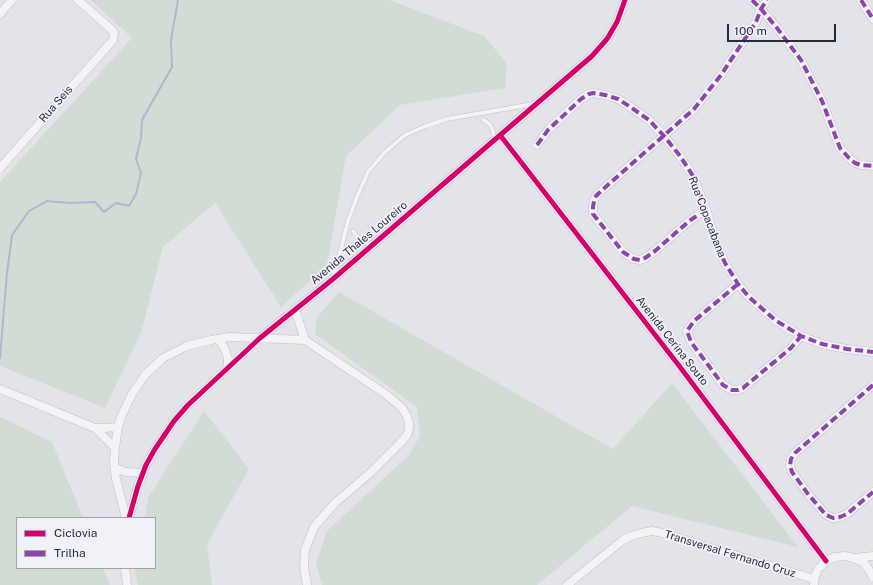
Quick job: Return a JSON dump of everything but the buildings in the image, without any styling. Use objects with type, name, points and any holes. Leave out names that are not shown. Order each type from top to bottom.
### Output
[{"type":"street","points":[[0,14],[12,0]]},
{"type":"street","name":"Rua Seis","points":[[0,168],[112,40],[114,33],[112,30],[78,0]]},
{"type":"street","name":"Avenida Thales Loureiro","points":[[129,517],[138,486],[155,449],[174,421],[188,405],[260,338],[372,245],[592,56],[607,39],[617,22],[625,0]]},
{"type":"street","points":[[752,0],[777,28],[801,60],[822,101],[840,148],[855,162],[861,165],[873,166]]},
{"type":"street","points":[[706,209],[688,222],[655,251],[640,260],[634,259],[623,252],[593,214],[596,196],[694,109],[721,75],[756,22],[761,9],[767,0]]},
{"type":"street","points":[[861,0],[873,19]]},
{"type":"street","name":"Rua Copacabana","points":[[537,145],[548,130],[581,99],[589,94],[593,93],[605,95],[618,99],[630,106],[649,120],[664,136],[680,156],[693,176],[706,209],[716,243],[725,263],[738,284],[749,297],[766,313],[801,336],[822,344],[847,350],[873,352]]},
{"type":"street","name":"Avenida Cerina Souto","points":[[497,138],[680,367],[826,561]]},
{"type":"street","points":[[738,284],[694,321],[687,331],[691,342],[723,385],[732,390],[743,388],[792,348],[801,336]]},
{"type":"street","points":[[295,310],[305,340]]},
{"type":"street","points":[[126,517],[116,479],[115,448],[118,426],[132,394],[145,375],[163,358],[187,346],[220,342],[229,337],[305,340],[387,394],[408,416],[409,424],[407,435],[400,443],[370,473],[335,503],[314,527],[305,550],[304,567],[307,585]]},
{"type":"street","points":[[220,342],[226,352],[228,368]]},
{"type":"street","points":[[873,385],[795,453],[791,459],[790,466],[792,472],[808,494],[826,515],[833,518],[847,514],[873,492]]},
{"type":"street","points":[[0,389],[94,428],[115,448]]},
{"type":"street","points":[[94,428],[118,426]]},
{"type":"street","points":[[115,468],[126,472],[143,473]]},
{"type":"street","name":"Transversal Fernando Cruz","points":[[566,585],[623,540],[636,534],[652,532],[662,533],[814,582]]},
{"type":"street","points":[[814,582],[818,569],[826,561],[840,556],[854,558],[863,562],[873,577]]},
{"type":"street","points":[[854,558],[873,556]]},
{"type":"street","points":[[125,569],[127,585]]},
{"type":"lane","points":[[333,278],[348,221],[368,172],[384,153],[405,135],[447,119],[538,103]]},
{"type":"lane","points":[[483,120],[491,126],[497,138]]},
{"type":"lane","points":[[353,231],[359,239],[372,245]]},
{"type":"shaded area","points":[[91,0],[389,0],[484,36],[507,64],[505,88],[400,105],[346,156],[327,265],[281,307],[215,203],[163,247],[141,333],[105,408],[0,366],[0,182],[132,38]]},
{"type":"shaded area","points":[[339,292],[613,449],[672,383],[798,547],[632,506],[537,585],[322,585],[316,563],[327,531],[409,455],[420,436],[417,407],[315,334],[317,317]]},
{"type":"shaded area","points":[[204,411],[249,469],[207,544],[212,585],[138,585],[136,569],[156,569],[156,517],[145,517],[149,496]]},
{"type":"shaded area","points":[[0,417],[52,442],[83,517],[16,517],[16,569],[103,569],[110,585],[0,585]]},
{"type":"waterway","points":[[0,358],[7,273],[12,235],[29,211],[47,201],[70,203],[95,202],[104,212],[116,203],[129,206],[136,194],[141,173],[136,159],[141,138],[142,120],[172,67],[171,40],[178,0]]},
{"type":"marked path","points":[[752,0],[777,28],[801,60],[822,101],[840,148],[855,163],[873,166]]},
{"type":"marked path","points":[[706,209],[688,222],[655,251],[640,260],[634,259],[623,252],[593,214],[596,196],[694,109],[721,75],[756,22],[761,9],[767,0]]},
{"type":"marked path","points":[[861,0],[873,19]]},
{"type":"marked path","points":[[537,145],[548,130],[581,99],[589,94],[593,93],[605,95],[618,99],[649,120],[680,156],[693,176],[706,209],[716,243],[725,263],[738,284],[749,297],[775,320],[801,336],[822,344],[873,352]]},
{"type":"marked path","points":[[738,284],[694,321],[687,331],[691,342],[723,385],[732,390],[743,388],[791,348],[801,336]]},
{"type":"marked path","points":[[873,385],[795,453],[791,459],[790,466],[792,472],[808,494],[826,515],[833,518],[847,514],[873,492]]},
{"type":"cycle path","points":[[129,517],[146,465],[174,421],[188,405],[260,338],[333,279],[592,56],[607,39],[617,22],[625,0]]},
{"type":"cycle path","points":[[500,135],[680,367],[826,561]]}]
